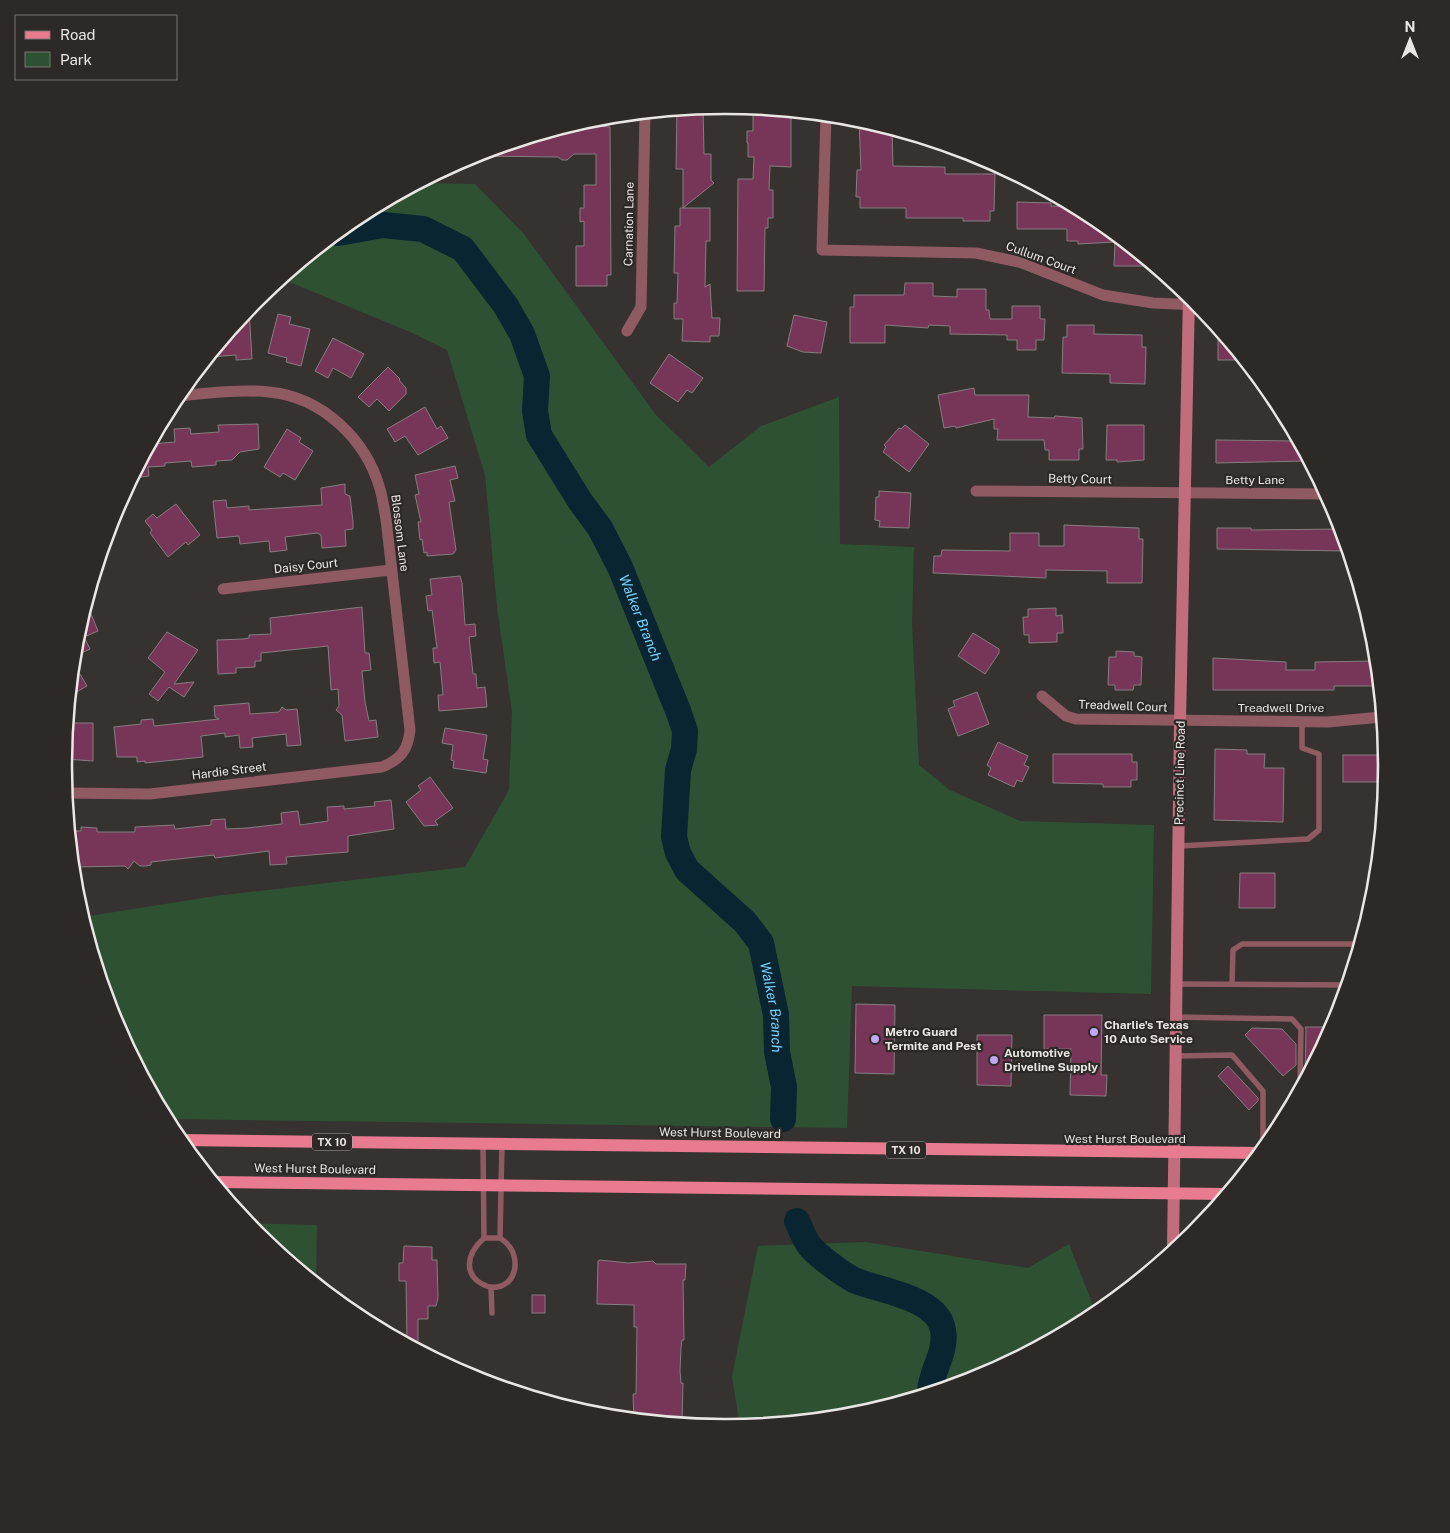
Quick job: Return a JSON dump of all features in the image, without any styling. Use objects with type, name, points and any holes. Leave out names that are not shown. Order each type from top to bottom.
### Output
[{"type":"main road","name":"Precinct Line Road","points":[[1173,1240],[1180,722],[1192,311]]},
{"type":"main road","name":"West Hurst Boulevard","points":[[190,1140],[1251,1153]]},
{"type":"main road","name":"West Hurst Boulevard","points":[[222,1182],[501,1187],[779,1188],[1218,1194]]},
{"type":"street","name":"Carnation Lane","points":[[626,331],[641,306],[645,119]]},
{"type":"street","name":"Cullum Court","points":[[826,123],[822,250],[976,252],[1019,262],[1103,295],[1153,303],[1183,302]]},
{"type":"street","name":"Blossom Lane","points":[[188,395],[242,391],[271,392],[291,396],[332,417],[360,444],[380,489],[410,730],[404,754],[393,762]]},
{"type":"street","name":"Betty Court","points":[[976,491],[1185,494]]},
{"type":"street","name":"Betty Lane","points":[[1185,494],[1317,494]]},
{"type":"street","name":"Daisy Court","points":[[224,589],[391,570]]},
{"type":"street","name":"Treadwell Court","points":[[1042,696],[1066,716],[1076,719],[1180,722]]},
{"type":"street","name":"Treadwell Drive","points":[[1180,722],[1328,722],[1375,718]]},
{"type":"street","name":"Hardie Street","points":[[73,794],[150,794],[382,767],[393,762]]},
{"type":"lane","points":[[1179,846],[1308,839],[1319,830],[1319,754],[1302,748],[1302,722]]},
{"type":"lane","points":[[1232,984],[1233,950],[1242,944],[1352,944]]},
{"type":"lane","points":[[1177,984],[1340,985]]},
{"type":"lane","points":[[1176,1017],[1292,1019],[1301,1029],[1300,1074]]},
{"type":"lane","points":[[1176,1056],[1232,1055],[1263,1091],[1263,1136]]},
{"type":"lane","points":[[500,1238],[502,1144]]},
{"type":"lane","points":[[483,1145],[484,1238]]},
{"type":"lane","points":[[484,1238],[500,1238],[509,1244],[516,1259],[514,1273],[505,1284],[491,1288],[478,1282],[471,1273],[469,1260],[473,1248],[484,1238]]},
{"type":"lane","points":[[491,1288],[492,1314]]},
{"type":"green space","points":[[432,183],[475,184],[524,234],[656,415],[709,467],[761,426],[839,397],[840,544],[914,547],[912,624],[919,765],[950,790],[1020,821],[1154,825],[1151,994],[852,986],[847,1128],[176,1119],[140,1055],[122,1016],[107,976],[90,916],[215,896],[465,867],[509,790],[512,712],[497,607],[485,475],[447,350],[410,332],[289,282],[362,224]]},
{"type":"green space","points":[[259,1223],[317,1225],[316,1274]]},
{"type":"green space","points":[[865,1242],[1028,1268],[1069,1244],[1093,1305],[1051,1332],[1014,1352],[935,1384],[894,1397],[852,1406],[768,1418],[739,1419],[732,1377],[758,1246]]},
{"type":"building","points":[[703,115],[704,154],[711,154],[711,180],[714,183],[683,208],[683,169],[676,169],[677,116]]},
{"type":"building","points":[[753,115],[791,118],[791,167],[770,166],[769,190],[773,190],[773,218],[768,218],[768,228],[765,228],[764,291],[737,291],[738,179],[753,179],[754,157],[748,157],[747,131],[753,131]]},
{"type":"building","points":[[598,127],[610,127],[611,275],[607,275],[607,286],[576,286],[576,246],[584,246],[584,221],[580,222],[580,208],[584,208],[584,185],[596,185],[596,154],[574,154],[567,160],[562,160],[558,157],[496,156],[556,136]]},
{"type":"building","points":[[859,129],[892,136],[893,166],[945,167],[945,174],[995,174],[994,211],[990,211],[990,221],[963,221],[963,218],[906,218],[906,208],[860,208],[860,197],[856,197],[857,170],[861,170]]},
{"type":"building","points":[[1017,202],[1051,203],[1051,206],[1060,206],[1113,242],[1078,244],[1078,241],[1067,241],[1067,229],[1017,229]]},
{"type":"building","points":[[680,208],[710,208],[710,241],[706,241],[705,287],[710,284],[712,318],[720,318],[719,336],[710,336],[710,342],[682,341],[683,319],[674,319],[674,303],[677,303],[678,273],[674,273],[675,226],[680,226]]},
{"type":"building","points":[[1115,244],[1143,266],[1114,266]]},
{"type":"building","points":[[905,283],[933,283],[933,296],[957,297],[957,289],[986,289],[986,310],[989,310],[990,319],[1012,319],[1012,306],[1040,306],[1040,319],[1045,319],[1044,340],[1036,340],[1036,350],[1017,350],[1017,340],[1007,340],[1007,335],[950,334],[950,326],[929,325],[928,328],[885,325],[885,343],[850,343],[850,307],[854,307],[854,295],[904,295]]},
{"type":"building","points":[[278,314],[291,317],[289,324],[310,329],[301,366],[286,362],[287,358],[268,353]]},
{"type":"building","points":[[794,315],[827,322],[821,353],[803,352],[787,346]]},
{"type":"building","points":[[250,320],[252,359],[236,360],[236,355],[217,356]]},
{"type":"building","points":[[1067,325],[1094,325],[1094,334],[1142,335],[1142,347],[1146,347],[1145,384],[1110,383],[1110,374],[1062,373],[1063,337],[1067,337]]},
{"type":"building","points":[[333,338],[364,354],[351,378],[333,368],[328,378],[315,371]]},
{"type":"building","points":[[1218,338],[1236,360],[1218,360]]},
{"type":"building","points":[[669,354],[703,378],[692,393],[687,390],[678,402],[650,383]]},
{"type":"building","points":[[388,367],[406,388],[406,394],[389,411],[377,399],[369,407],[358,397]]},
{"type":"building","points":[[974,388],[975,395],[1029,395],[1028,417],[1082,418],[1083,449],[1079,449],[1079,460],[1049,460],[1049,450],[1045,450],[1044,440],[997,440],[998,429],[994,429],[994,419],[956,428],[955,426],[944,428],[938,395]]},
{"type":"building","points":[[425,407],[437,429],[441,426],[448,438],[418,455],[405,436],[395,442],[387,429]]},
{"type":"building","points":[[258,424],[259,449],[240,452],[232,460],[216,461],[216,465],[192,467],[191,461],[165,463],[165,466],[148,467],[149,476],[140,477],[158,443],[175,442],[174,429],[190,428],[191,434],[219,432],[218,425]]},
{"type":"building","points":[[905,425],[929,444],[909,472],[883,452],[886,447],[884,445],[899,428],[901,429]]},
{"type":"building","points":[[1107,425],[1144,425],[1144,460],[1117,462],[1117,460],[1106,460]]},
{"type":"building","points":[[287,429],[301,438],[299,442],[313,451],[295,480],[283,473],[280,477],[264,467]]},
{"type":"building","points":[[1216,440],[1290,441],[1301,461],[1216,463]]},
{"type":"building","points":[[455,466],[458,478],[450,480],[455,501],[449,502],[456,550],[453,554],[427,556],[427,552],[424,553],[422,539],[420,540],[418,522],[421,522],[415,495],[419,494],[415,475]]},
{"type":"building","points":[[345,484],[345,494],[350,496],[353,522],[353,529],[345,530],[346,546],[322,548],[321,535],[317,533],[285,537],[287,550],[270,552],[269,541],[240,544],[239,536],[217,538],[213,501],[226,500],[227,508],[249,506],[249,510],[322,505],[321,488]]},
{"type":"building","points":[[879,491],[911,493],[909,528],[879,527],[880,521],[875,520],[876,497],[879,497]]},
{"type":"building","points":[[176,504],[200,535],[188,545],[186,542],[168,557],[150,533],[152,530],[145,521],[153,514],[157,518]]},
{"type":"building","points":[[1064,525],[1139,528],[1139,539],[1143,539],[1142,583],[1107,583],[1107,571],[1046,570],[1046,578],[933,573],[934,556],[941,556],[942,550],[1010,551],[1010,533],[1039,533],[1039,546],[1064,546]]},
{"type":"building","points":[[1217,528],[1251,528],[1251,530],[1333,529],[1341,551],[1217,549]]},
{"type":"building","points":[[460,576],[465,625],[475,624],[476,636],[469,637],[473,674],[476,674],[477,688],[485,687],[487,707],[439,711],[438,695],[443,695],[440,662],[434,663],[433,648],[437,648],[432,610],[428,611],[426,596],[432,595],[430,579]]},
{"type":"building","points":[[362,607],[365,653],[369,653],[371,670],[362,671],[365,702],[369,721],[376,720],[378,737],[345,741],[342,715],[336,710],[339,706],[338,689],[331,690],[328,646],[261,653],[261,661],[255,661],[255,667],[236,668],[236,673],[218,674],[217,640],[243,639],[249,638],[249,635],[271,634],[270,618]]},
{"type":"building","points":[[1056,608],[1056,616],[1062,615],[1063,633],[1057,633],[1057,642],[1029,643],[1029,635],[1024,635],[1023,617],[1028,617],[1028,609]]},
{"type":"building","points":[[91,614],[98,631],[86,636]]},
{"type":"building","points":[[167,632],[198,650],[174,684],[194,682],[184,697],[169,687],[158,701],[149,694],[165,672],[148,658]]},
{"type":"building","points":[[973,633],[999,649],[999,653],[985,674],[958,656]]},
{"type":"building","points":[[85,639],[90,649],[83,652]]},
{"type":"building","points":[[1116,651],[1134,652],[1134,656],[1142,657],[1141,685],[1134,685],[1133,690],[1115,690],[1115,685],[1108,685],[1109,657],[1116,657]]},
{"type":"building","points":[[1213,658],[1286,662],[1286,670],[1315,670],[1315,662],[1369,661],[1372,686],[1334,686],[1334,690],[1213,690]]},
{"type":"building","points":[[79,674],[87,686],[77,692],[78,681]]},
{"type":"building","points":[[977,692],[989,724],[958,736],[948,709],[955,706],[953,701]]},
{"type":"building","points":[[249,703],[250,714],[279,712],[282,707],[286,710],[297,709],[301,745],[287,746],[286,734],[252,738],[253,747],[240,748],[239,735],[225,737],[225,733],[201,736],[203,757],[145,763],[145,761],[137,762],[137,757],[117,757],[114,727],[141,724],[141,720],[153,719],[154,726],[219,719],[215,717],[214,706]]},
{"type":"building","points":[[74,723],[93,723],[93,761],[72,760]]},
{"type":"building","points":[[445,728],[487,735],[483,759],[488,760],[486,773],[453,768],[454,761],[451,760],[453,745],[442,743]]},
{"type":"building","points":[[998,742],[1028,756],[1024,765],[1029,767],[1022,782],[1017,780],[1014,787],[988,775],[991,768],[987,765]]},
{"type":"building","points":[[1215,749],[1247,750],[1247,754],[1265,754],[1264,768],[1284,768],[1283,822],[1214,820]]},
{"type":"building","points":[[1053,754],[1132,754],[1132,762],[1137,762],[1137,780],[1131,780],[1131,787],[1103,787],[1103,784],[1053,783]]},
{"type":"building","points":[[1343,755],[1377,755],[1377,782],[1343,782]]},
{"type":"building","points":[[430,777],[453,808],[435,821],[438,825],[424,826],[406,802],[421,790],[418,786]]},
{"type":"building","points":[[391,800],[394,829],[348,836],[348,852],[286,857],[287,864],[270,865],[269,851],[215,858],[214,855],[151,862],[151,865],[146,866],[140,866],[134,861],[128,869],[125,866],[80,867],[76,831],[81,831],[81,827],[97,828],[97,832],[135,832],[135,827],[174,825],[175,829],[211,825],[211,820],[225,819],[226,829],[247,828],[282,824],[281,813],[298,811],[300,825],[328,821],[327,807],[344,806],[344,809],[375,806],[374,802]]},
{"type":"building","points":[[1240,873],[1275,873],[1275,908],[1239,908]]},
{"type":"building","name":"Metro Guard Termite and Pest","points":[[856,1004],[895,1005],[894,1074],[855,1073]]},
{"type":"building","points":[[1044,1015],[1102,1015],[1101,1075],[1107,1075],[1106,1096],[1070,1095],[1071,1049],[1044,1049]]},
{"type":"building","points":[[1305,1027],[1323,1027],[1305,1064]]},
{"type":"building","points":[[1252,1028],[1282,1029],[1296,1044],[1296,1065],[1283,1076],[1245,1035]]},
{"type":"building","name":"Automotive Driveline Supply","points":[[977,1035],[1012,1035],[1011,1086],[977,1085]]},
{"type":"building","points":[[1228,1066],[1258,1098],[1258,1101],[1249,1110],[1218,1076]]},
{"type":"building","points":[[404,1246],[432,1247],[432,1260],[437,1260],[438,1298],[436,1306],[428,1306],[428,1319],[418,1319],[418,1342],[407,1336],[406,1281],[399,1281],[399,1263],[403,1263]]},
{"type":"building","points":[[598,1261],[628,1263],[653,1261],[656,1264],[686,1264],[685,1280],[683,1280],[684,1340],[682,1340],[680,1371],[681,1383],[683,1383],[682,1418],[634,1412],[633,1394],[636,1394],[637,1327],[634,1327],[634,1305],[597,1304]]},
{"type":"building","points":[[532,1295],[545,1295],[545,1313],[532,1313]]},
{"type":"waterway","name":"Walker Branch","points":[[354,230],[383,225],[423,229],[463,249],[506,306],[522,334],[537,376],[535,411],[539,435],[580,501],[600,528],[620,567],[685,731],[684,749],[678,770],[674,837],[678,853],[687,870],[745,922],[761,943],[776,1015],[777,1052],[784,1087],[783,1119]]},
{"type":"waterway","name":"Walker Branch","points":[[797,1221],[812,1249],[844,1274],[854,1280],[919,1303],[939,1319],[944,1338],[931,1385]]},
{"type":"place","name":"Charlie's Texas 10 Auto Service","points":[[1094,1032]]},
{"type":"place","name":"Metro Guard Termite and Pest","points":[[875,1039]]},
{"type":"place","name":"Automotive Driveline Supply","points":[[994,1060]]}]
